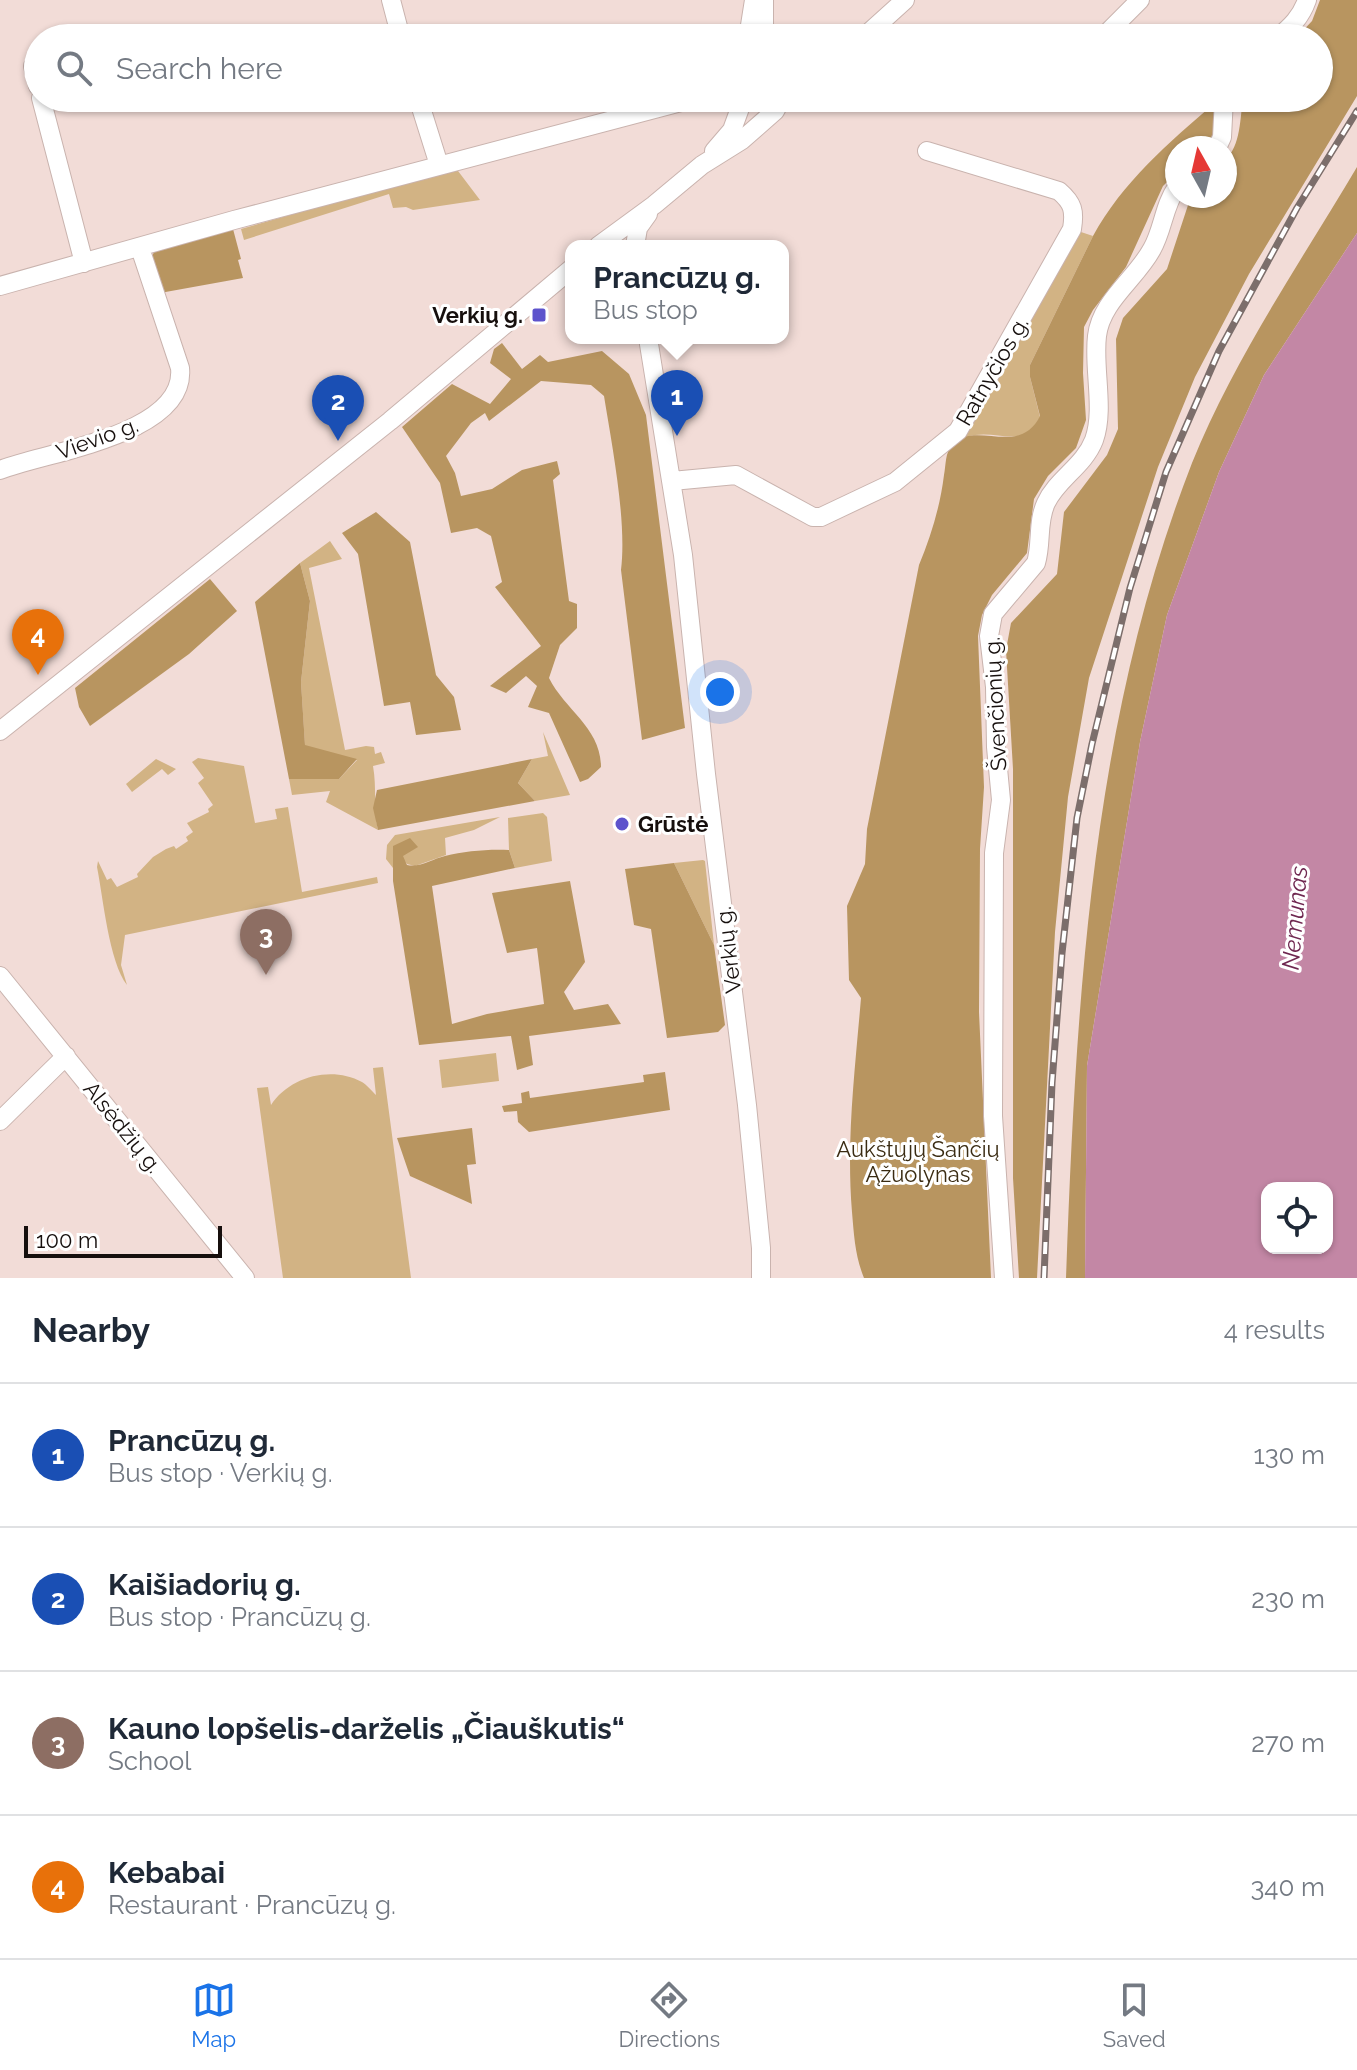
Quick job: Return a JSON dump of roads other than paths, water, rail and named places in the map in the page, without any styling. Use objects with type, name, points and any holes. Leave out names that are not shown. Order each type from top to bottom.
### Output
[{"type":"street","points":[[391,0],[397,24]]},
{"type":"street","points":[[750,24],[754,0]]},
{"type":"street","points":[[764,0],[764,24]]},
{"type":"street","points":[[877,24],[905,0]]},
{"type":"street","points":[[1116,24],[1140,0]]},
{"type":"street","points":[[1293,24],[1303,13],[1307,0]]},
{"type":"street","points":[[872,24],[884,17]]},
{"type":"street","points":[[45,112],[84,263]]},
{"type":"street","points":[[422,112],[439,165]]},
{"type":"street","points":[[0,286],[642,112]]},
{"type":"street","points":[[702,165],[732,130],[736,112]]},
{"type":"street","points":[[748,112],[753,116],[768,115]]},
{"type":"street","points":[[606,240],[702,165],[742,140],[773,112]]},
{"type":"street","points":[[1222,136],[1223,112]]},
{"type":"street","name":"Ratnyčios g.","points":[[672,481],[736,475],[813,517],[821,517],[895,482],[958,431],[1072,229],[1074,212],[1069,199],[1059,191],[927,151]]},
{"type":"street","points":[[635,240],[638,228],[654,205]]},
{"type":"street","name":"Švenčionių g.","points":[[1004,1278],[993,1116],[994,853],[1001,800],[989,636],[993,614],[1036,563],[1041,517],[1050,496],[1080,463],[1094,440],[1099,421],[1096,353],[1101,316],[1155,245],[1167,208]]},
{"type":"street","name":"Vievio g.","points":[[0,470],[79,448],[144,422],[160,411],[179,388],[180,368],[140,248]]},
{"type":"street","points":[[0,731],[382,428],[565,274]]},
{"type":"street","points":[[551,287],[565,283]]},
{"type":"street","name":"Verkių g.","points":[[649,344],[655,397],[672,481],[747,1105],[761,1248],[761,1278]]},
{"type":"street","name":"Alsėdžių g.","points":[[0,976],[245,1278]]},
{"type":"street","points":[[0,1121],[66,1056]]},
{"type":"water","name":"Nemunas","points":[[1357,233],[1357,1278],[1085,1278],[1087,1066],[1140,742],[1167,615],[1219,472],[1264,375]]},
{"type":"railway","points":[[1044,1278],[1052,1083],[1077,818],[1130,588],[1166,472],[1219,351],[1297,208],[1357,111]]},
{"type":"place","name":"Verkių g.","points":[[539,315]]},
{"type":"place","name":"Prancūzų g.","points":[[677,436]]},
{"type":"place","name":"Kaišiadorių g.","points":[[338,441]]},
{"type":"place","name":"Kebabai","points":[[38,675]]},
{"type":"place","name":"Grūstė","points":[[622,824]]},
{"type":"place","name":"Kauno lopšelis-darželis „Čiauškutis“","points":[[266,975]]},
{"type":"park label","name":"Aukštųjų Šančių Ąžuolynas","points":[[918,1162]]}]
